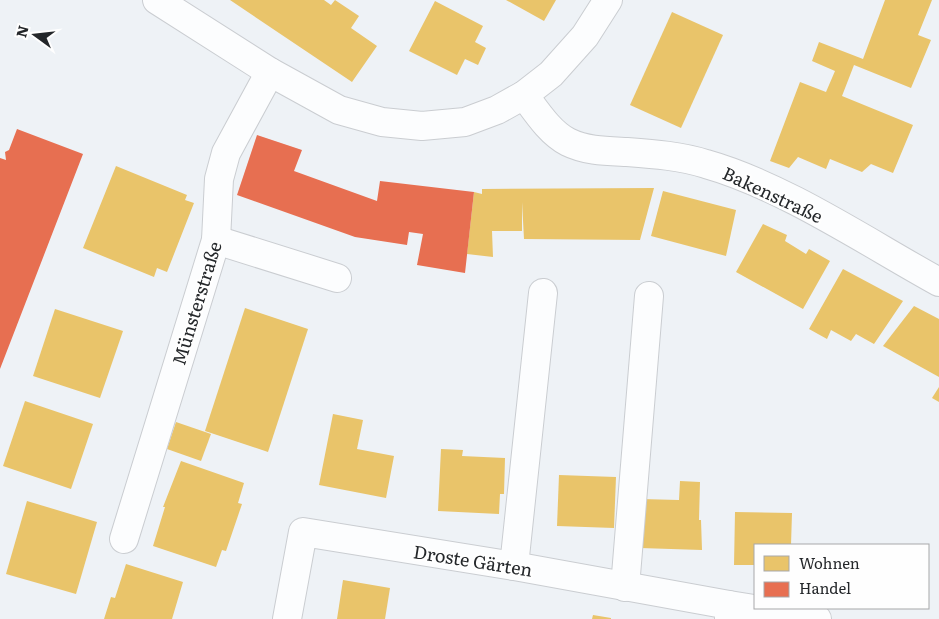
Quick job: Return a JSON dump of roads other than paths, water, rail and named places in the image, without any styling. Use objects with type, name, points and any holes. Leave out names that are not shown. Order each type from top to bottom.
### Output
[{"type":"street","points":[[157,0],[270,72],[339,110],[382,122],[422,126],[465,122],[497,110],[524,95],[551,74],[586,36],[608,0]]},
{"type":"street","name":"Münsterstraße","points":[[124,539],[216,240],[219,179],[226,153],[270,72]]},
{"type":"street","name":"Bakenstraße","points":[[524,95],[545,122],[567,142],[588,149],[665,155],[706,163],[744,177],[798,203],[939,282]]},
{"type":"street","points":[[216,240],[337,278]]},
{"type":"street","points":[[514,566],[543,293]]},
{"type":"street","points":[[625,587],[649,296]]},
{"type":"street","name":"Droste Gärten","points":[[286,619],[303,532],[514,566],[625,587],[729,612],[817,619]]}]
